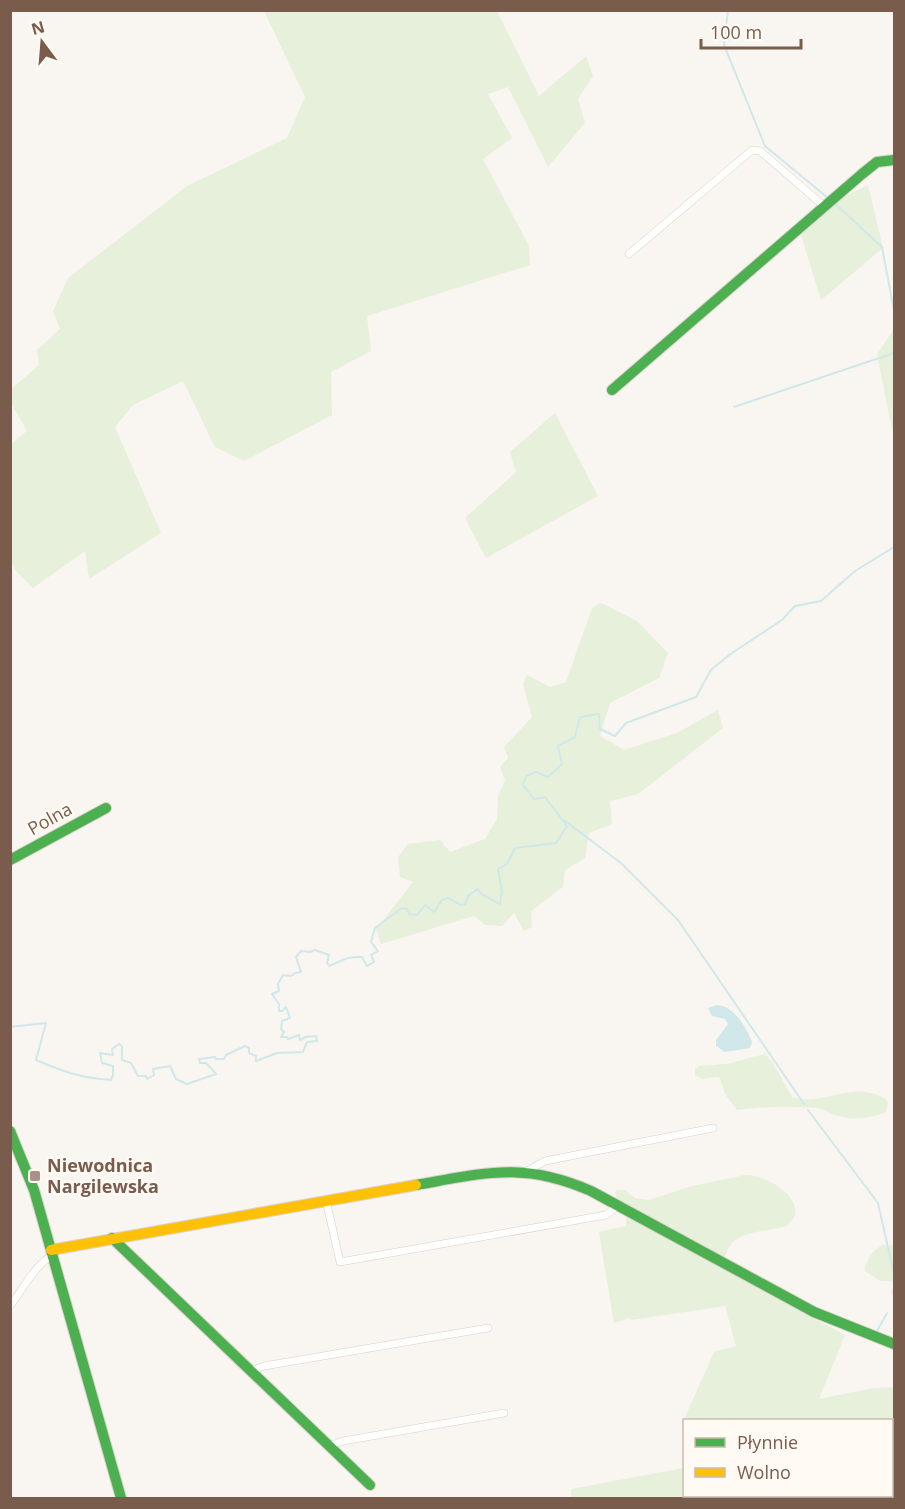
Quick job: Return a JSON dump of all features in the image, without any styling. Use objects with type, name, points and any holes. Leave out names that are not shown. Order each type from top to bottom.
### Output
[{"type":"street","points":[[629,254],[752,150],[760,150],[825,207]]},
{"type":"street","points":[[612,390],[877,162],[894,160]]},
{"type":"street","name":"Polna","points":[[10,860],[106,808]]},
{"type":"street","points":[[527,1171],[545,1161],[713,1128]]},
{"type":"street","points":[[10,1131],[14,1148],[33,1190],[121,1498]]},
{"type":"street","points":[[10,1306],[52,1253],[112,1238],[508,1170],[527,1171],[565,1180],[814,1312],[894,1344]]},
{"type":"street","points":[[326,1200],[340,1262],[606,1215],[617,1206]]},
{"type":"street","points":[[112,1238],[370,1485]]},
{"type":"street","points":[[251,1371],[264,1366],[488,1328]]},
{"type":"street","points":[[329,1446],[343,1441],[504,1413]]},
{"type":"green space","points":[[264,11],[497,11],[539,96],[586,56],[593,76],[578,99],[585,123],[548,167],[508,87],[488,94],[512,138],[483,159],[529,246],[530,265],[367,316],[371,351],[331,372],[332,415],[244,461],[215,447],[183,381],[133,405],[115,427],[161,533],[89,579],[85,551],[33,588],[16,571],[11,561],[11,444],[27,431],[11,403],[11,389],[39,365],[37,350],[60,329],[53,311],[68,278],[187,186],[287,138],[305,97]]},
{"type":"green space","points":[[868,185],[883,248],[821,300],[801,235],[842,198]]},
{"type":"green space","points":[[894,329],[894,436],[877,354]]},
{"type":"green space","points":[[555,413],[598,496],[486,558],[465,518],[516,472],[510,452]]},
{"type":"green space","points":[[601,603],[637,621],[668,653],[659,678],[610,703],[600,736],[624,750],[677,733],[718,710],[723,728],[638,794],[610,801],[612,824],[589,833],[585,858],[565,870],[563,887],[531,911],[532,927],[524,931],[514,913],[502,926],[485,925],[474,916],[381,944],[376,929],[413,882],[400,877],[398,857],[408,844],[440,840],[450,852],[485,839],[497,819],[498,796],[505,781],[500,767],[508,758],[504,747],[532,717],[523,684],[527,675],[550,687],[566,682],[592,608]]},
{"type":"green space","points":[[765,1054],[793,1098],[810,1099],[849,1092],[867,1092],[886,1099],[888,1103],[886,1112],[867,1118],[854,1119],[817,1108],[777,1107],[737,1110],[725,1094],[720,1078],[703,1079],[695,1075],[695,1069],[699,1066],[726,1064]]},
{"type":"green space","points":[[745,1175],[769,1181],[785,1192],[795,1206],[793,1219],[787,1226],[742,1236],[729,1247],[726,1255],[711,1263],[845,1335],[819,1399],[874,1388],[894,1387],[894,1418],[684,1419],[714,1352],[736,1346],[725,1306],[631,1320],[630,1318],[614,1323],[599,1232],[626,1226],[626,1214],[615,1194],[617,1190],[625,1190],[635,1198],[649,1200],[688,1187]]},
{"type":"green space","points":[[882,1245],[894,1246],[894,1285],[892,1281],[880,1281],[865,1271],[870,1256]]},
{"type":"green space","points":[[683,1468],[683,1497],[854,1498],[571,1498],[571,1489]]},
{"type":"water","points":[[717,1005],[729,1009],[739,1018],[752,1042],[750,1048],[725,1052],[716,1046],[716,1040],[728,1024],[725,1019],[712,1016],[708,1008]]},
{"type":"waterway","points":[[728,10],[724,45],[765,146],[828,198]]},
{"type":"waterway","points":[[834,203],[882,247],[894,311]]},
{"type":"waterway","points":[[734,407],[894,353]]},
{"type":"waterway","points":[[10,1027],[46,1023],[36,1060],[73,1074],[111,1080],[113,1066],[102,1063],[100,1053],[113,1055],[112,1049],[119,1044],[122,1046],[122,1060],[131,1063],[138,1076],[146,1076],[147,1079],[154,1075],[153,1069],[170,1066],[176,1079],[187,1084],[216,1074],[206,1063],[200,1063],[199,1059],[215,1057],[224,1059],[226,1055],[245,1046],[249,1048],[249,1053],[256,1056],[256,1061],[277,1053],[303,1052],[307,1042],[317,1041],[316,1036],[300,1040],[299,1035],[288,1039],[281,1037],[284,1032],[281,1029],[282,1021],[290,1018],[286,1007],[279,1011],[279,1004],[272,994],[279,991],[278,984],[283,975],[291,976],[301,972],[296,957],[301,951],[315,950],[329,955],[327,963],[329,966],[353,957],[362,957],[367,966],[374,962],[371,955],[378,951],[371,942],[375,928],[402,908],[407,909],[409,914],[417,915],[425,905],[434,912],[442,900],[448,898],[461,905],[465,904],[468,896],[477,889],[500,904],[502,892],[498,869],[507,864],[515,848],[556,843],[567,826],[545,797],[534,799],[523,785],[526,776],[536,772],[548,777],[562,764],[558,746],[575,737],[580,717],[599,714],[600,729],[615,736],[626,723],[696,697],[711,670],[729,655],[782,620],[795,606],[821,601],[855,571],[894,547]]},
{"type":"waterway","points":[[564,820],[622,864],[678,920],[804,1104]]},
{"type":"waterway","points":[[808,1110],[878,1203],[894,1274]]},
{"type":"waterway","points":[[877,1331],[887,1313]]},
{"type":"traffic: fast","points":[[612,390],[862,174],[877,162],[894,160]]},
{"type":"traffic: fast","points":[[10,860],[106,808]]},
{"type":"traffic: fast","points":[[10,1131],[34,1190],[121,1498]]},
{"type":"traffic: fast","points":[[416,1185],[504,1172],[545,1176],[567,1182],[591,1191],[814,1312],[894,1344]]},
{"type":"traffic: fast","points":[[112,1238],[370,1485]]},
{"type":"traffic: slow","points":[[51,1250],[416,1185]]},
{"type":"place","name":"Niewodnica Nargilewska","points":[[35,1176]]}]
